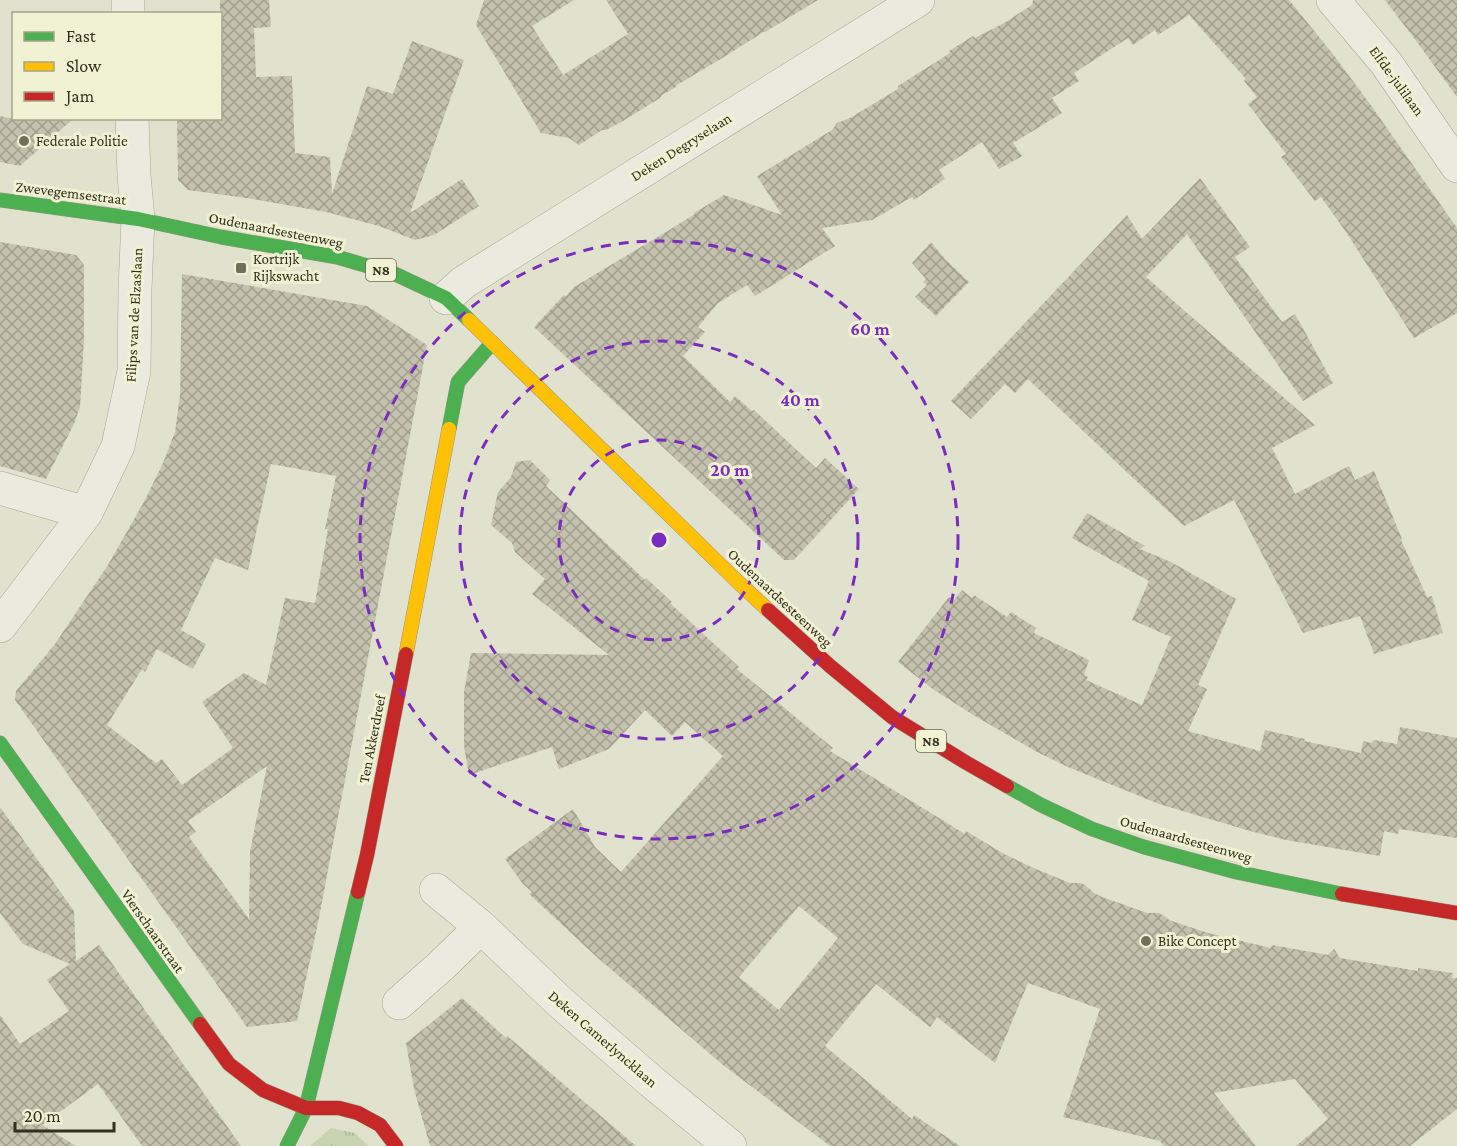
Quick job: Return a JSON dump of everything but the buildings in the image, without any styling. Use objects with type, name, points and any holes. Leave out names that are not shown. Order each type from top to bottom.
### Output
[{"type":"main road","name":"Zwevegemsestraat","points":[[0,200],[138,219]]},
{"type":"main road","name":"Oudenaardsesteenweg","points":[[138,219],[221,237],[337,257],[395,274],[446,298],[740,584],[830,666],[892,717],[1041,805],[1092,829],[1144,847],[1236,872],[1313,889],[1457,913]]},
{"type":"main road","name":"Ten Akkerdreef","points":[[287,1146],[306,1108],[367,855],[458,382],[492,343]]},
{"type":"main road","name":"Vierschaarstraat","points":[[0,742],[229,1064],[263,1090],[306,1108]]},
{"type":"main road","points":[[306,1108],[339,1108],[358,1113],[380,1125],[396,1146]]},
{"type":"street","name":"Deken Degryselaan","points":[[446,298],[464,282],[918,0]]},
{"type":"street","name":"Elfde-julilaan","points":[[1333,0],[1386,63],[1457,166]]},
{"type":"street","name":"Filips van de Elzaslaan","points":[[0,626],[86,513],[118,446],[134,371],[138,219],[132,120]]},
{"type":"street","points":[[0,488],[86,513]]},
{"type":"street","name":"Deken Camerlyncklaan","points":[[436,890],[481,927],[561,1004],[730,1146]]},
{"type":"street","points":[[399,1003],[481,927]]},
{"type":"green space","points":[[331,1128],[355,1133],[368,1146],[310,1146]]},
{"type":"traffic: fast","points":[[0,200],[138,219],[221,237],[337,257],[395,274],[446,298],[469,320]]},
{"type":"traffic: fast","points":[[449,429],[458,382],[492,343]]},
{"type":"traffic: fast","points":[[0,743],[200,1024]]},
{"type":"traffic: fast","points":[[1007,786],[1092,829],[1144,847],[1236,872],[1342,894]]},
{"type":"traffic: fast","points":[[287,1146],[306,1108],[358,892]]},
{"type":"traffic: slow","points":[[469,320],[768,610]]},
{"type":"traffic: slow","points":[[406,654],[449,429]]},
{"type":"traffic: jam","points":[[768,610],[830,666],[892,717],[1007,786]]},
{"type":"traffic: jam","points":[[358,892],[406,654]]},
{"type":"traffic: jam","points":[[1342,894],[1457,913]]},
{"type":"traffic: jam","points":[[200,1024],[229,1064],[263,1090],[306,1108],[339,1108],[358,1113],[380,1125],[396,1146]]},
{"type":"place","name":"Federale Politie","points":[[24,141]]},
{"type":"place","name":"Kortrijk Rijkswacht","points":[[241,268]]},
{"type":"place","name":"Bike Concept","points":[[1146,941]]}]
